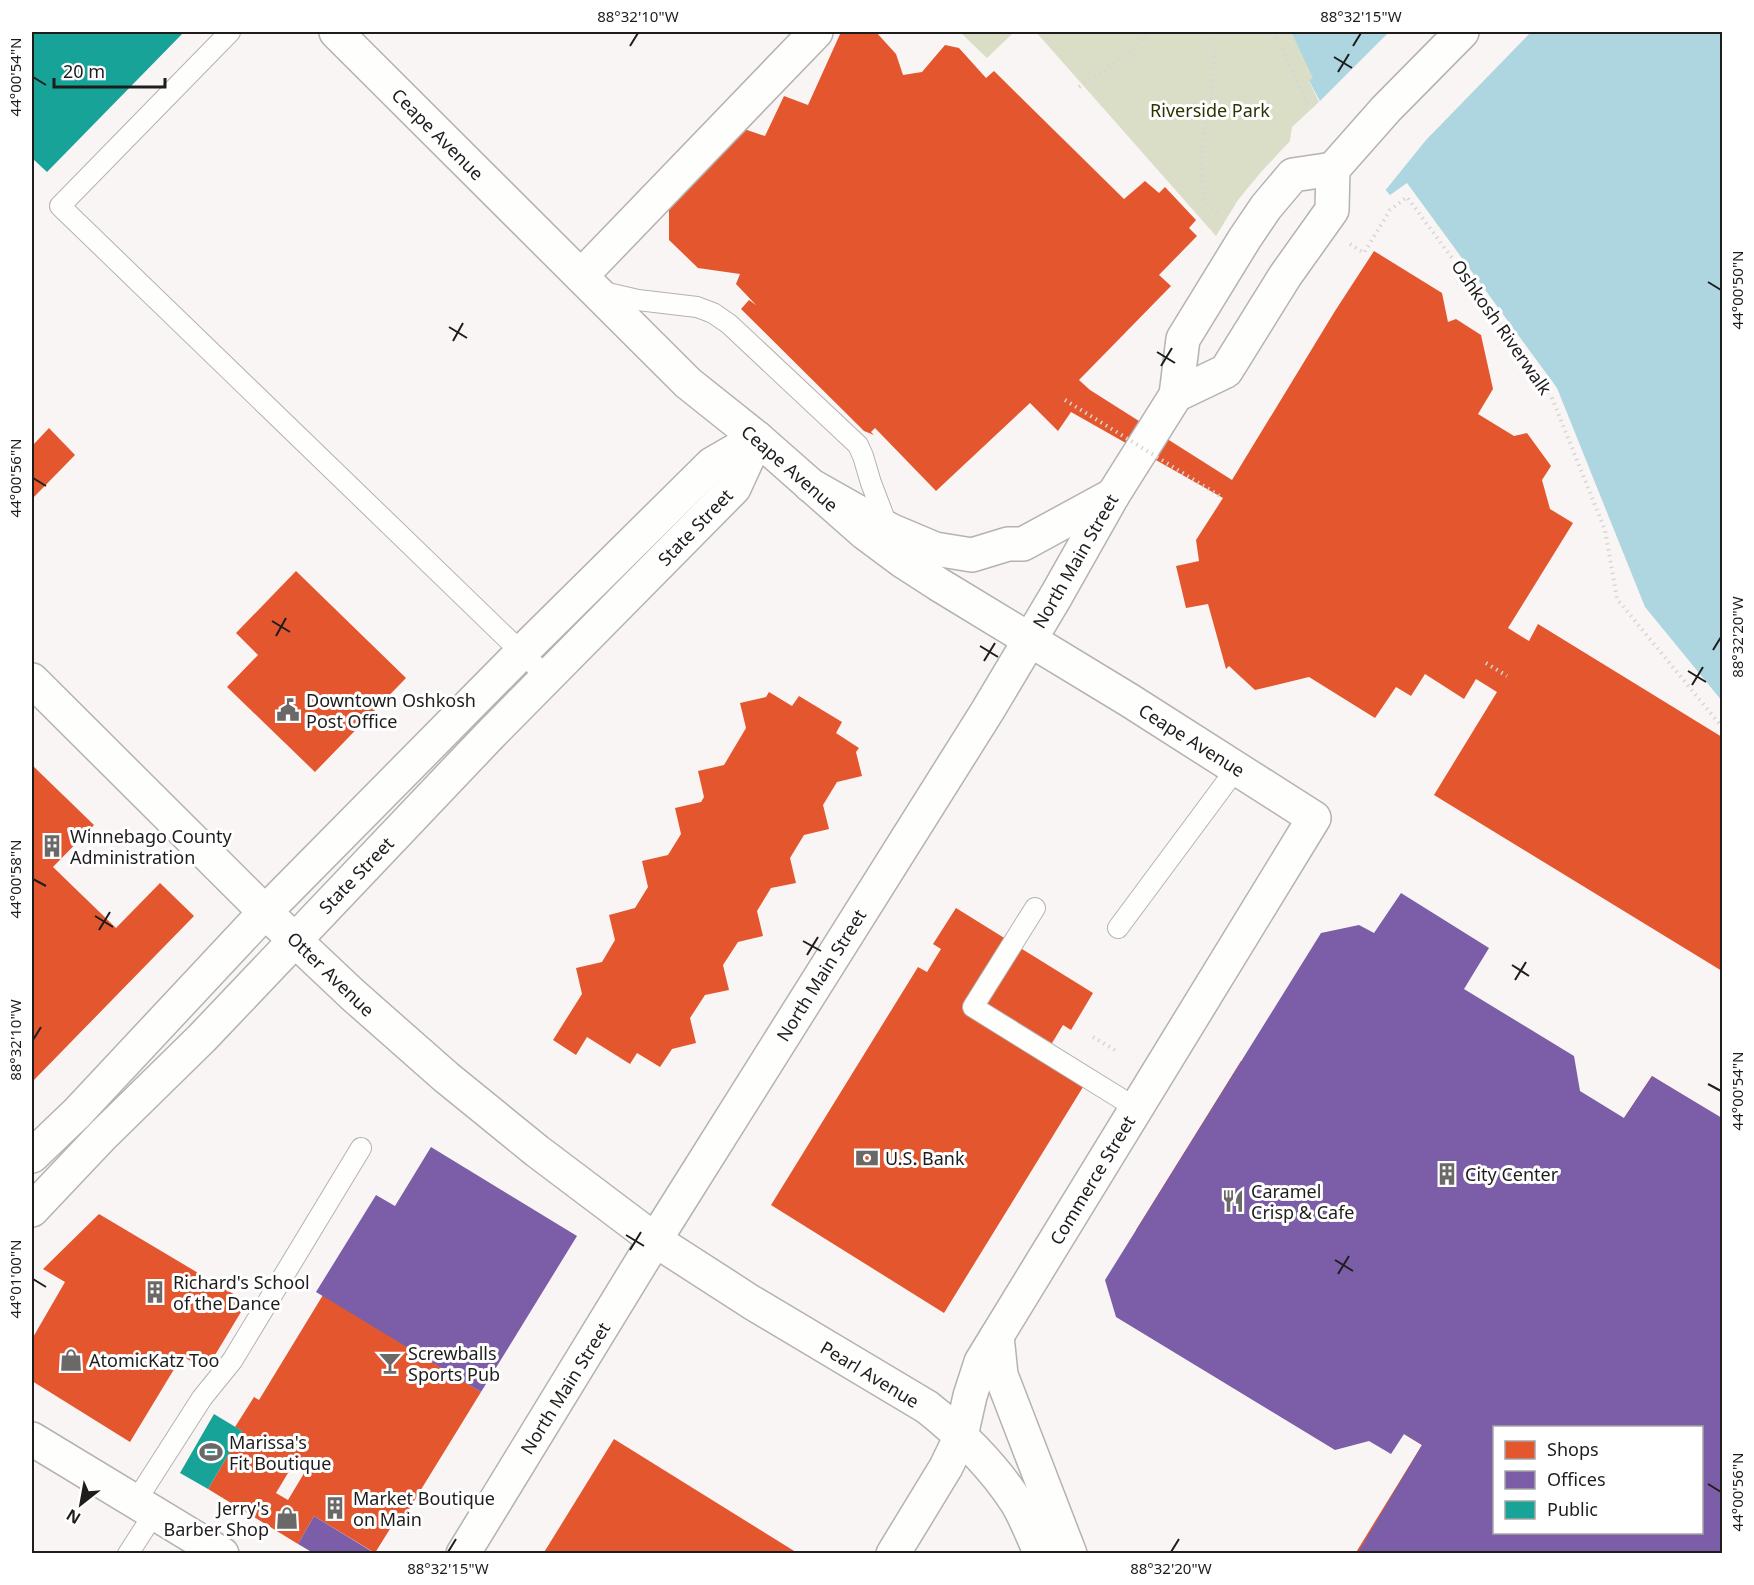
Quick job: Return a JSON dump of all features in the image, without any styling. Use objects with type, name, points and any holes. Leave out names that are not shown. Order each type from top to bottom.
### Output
[{"type":"street","name":"Ceape Avenue","points":[[336,32],[688,383],[757,438],[865,533],[904,562],[1314,818]]},
{"type":"street","points":[[589,283],[816,32]]},
{"type":"street","points":[[1176,395],[1226,371],[1286,276],[1332,210],[1333,169],[1386,109],[1462,32]]},
{"type":"street","name":"North Main Street","points":[[463,1554],[655,1240],[988,710],[1113,495],[1176,395],[1183,339],[1266,207],[1293,174],[1333,169]]},
{"type":"street","name":"State Street","points":[[32,1156],[77,1113],[265,912],[522,652],[712,464],[757,438]]},
{"type":"street","name":"State Street","points":[[32,1210],[102,1136],[202,1038],[547,677],[734,488],[757,438]]},
{"type":"street","points":[[810,485],[890,530],[934,549],[972,555],[1008,544],[1023,544],[1113,495]]},
{"type":"street","name":"Otter Avenue","points":[[32,680],[265,912],[353,996],[446,1077],[655,1240]]},
{"type":"street","name":"Commerce Street","points":[[893,1554],[946,1467],[961,1436],[981,1362],[1314,818]]},
{"type":"street","name":"Pearl Avenue","points":[[655,1240],[751,1302],[927,1407],[961,1436],[1017,1503],[1041,1554]]},
{"type":"street","points":[[997,1336],[1000,1375],[1003,1384],[1070,1554]]},
{"type":"street","points":[[32,1438],[222,1554]]},
{"type":"lane","points":[[230,32],[60,206],[547,677]]},
{"type":"lane","points":[[589,283],[638,300],[697,307],[713,313],[729,324],[858,446],[904,562]]},
{"type":"lane","points":[[1118,928],[1236,769]]},
{"type":"lane","points":[[1035,908],[973,1007],[1136,1108]]},
{"type":"lane","points":[[128,1554],[145,1506],[202,1398],[232,1361],[361,1148]]},
{"type":"path","points":[[1079,87],[1121,60],[1149,32]]},
{"type":"path","points":[[1216,32],[1212,94],[1201,166],[1204,200],[1221,217]]},
{"type":"path","points":[[1274,32],[1308,105]]},
{"type":"path","name":"Oshkosh Riverwalk","points":[[1349,244],[1364,253],[1390,210],[1407,197],[1548,388],[1605,530],[1617,599],[1722,727]]},
{"type":"path","points":[[1065,400],[1223,498]]},
{"type":"path","points":[[1486,663],[1507,676]]},
{"type":"path","points":[[1093,1036],[1118,1052]]},
{"type":"green space","points":[[960,32],[1014,32],[987,58]]},
{"type":"green space","name":"Riverside Park","points":[[1036,32],[1291,32],[1314,78],[1309,81],[1319,102],[1292,127],[1290,141],[1238,200],[1216,236]]},
{"type":"water","points":[[1291,32],[1722,32],[1722,701],[1645,607],[1557,388],[1407,183],[1390,195],[1345,140],[1317,97],[1309,80],[1313,78]]},
{"type":"pier","points":[[1389,32],[1531,32],[1426,140],[1384,192],[1346,149],[1317,104]]},
{"type":"building: Shops","points":[[841,32],[876,32],[896,54],[903,75],[922,72],[945,45],[959,48],[986,78],[994,71],[1124,199],[1145,181],[1159,193],[1165,187],[1196,220],[1189,228],[1197,236],[1159,275],[1171,286],[1079,380],[1090,390],[1232,480],[1374,251],[1442,293],[1448,322],[1456,319],[1481,335],[1493,389],[1478,414],[1514,436],[1527,433],[1551,466],[1542,480],[1550,509],[1573,523],[1508,628],[1529,641],[1538,624],[1722,737],[1722,971],[1434,795],[1497,692],[1476,679],[1464,699],[1425,674],[1411,696],[1396,687],[1375,718],[1309,677],[1255,690],[1229,666],[1226,669],[1208,604],[1186,608],[1176,566],[1199,561],[1196,540],[1223,498],[1071,412],[1058,431],[1030,403],[936,491],[875,428],[871,432],[874,435],[864,431],[741,309],[749,300],[756,305],[736,284],[740,274],[698,268],[669,240],[669,206],[744,129],[765,136],[784,96],[808,105]]},
{"type":"building: Shops","points":[[49,428],[75,455],[32,499],[32,446]]},
{"type":"building: Shops","points":[[296,571],[406,678],[315,772],[227,687],[258,655],[236,633]]},
{"type":"building: Shops","points":[[769,692],[792,706],[799,696],[842,722],[836,733],[859,748],[856,752],[862,776],[837,782],[823,805],[829,829],[804,835],[790,858],[796,883],[771,888],[757,911],[763,936],[738,942],[723,965],[729,990],[705,995],[690,1018],[696,1043],[672,1049],[660,1067],[637,1053],[630,1064],[587,1037],[576,1055],[553,1040],[582,994],[576,968],[602,962],[615,940],[609,915],[635,908],[648,887],[642,861],[668,855],[681,834],[675,808],[701,802],[704,797],[698,771],[724,765],[746,728],[740,703],[766,697]]},
{"type":"building: Shops","points":[[32,765],[94,825],[53,867],[116,928],[160,883],[194,916],[32,1082]]},
{"type":"building: Shops","points":[[956,908],[1093,993],[1071,1030],[1063,1025],[1049,1048],[1091,1074],[944,1313],[771,1205],[918,967],[927,972],[941,949],[933,944]]},
{"type":"building: Shops","name":"Caramel Crisp & Cafe","points":[[1241,1061],[1357,1129],[1250,1302],[1136,1230]]},
{"type":"building: Shops","points":[[1652,1076],[1722,1119],[1722,1359],[1588,1277],[1564,1318],[1559,1315],[1542,1344],[1676,1426],[1493,1426],[1493,1534],[1703,1534],[1703,1442],[1722,1454],[1722,1554],[1355,1554],[1422,1445],[1404,1434],[1581,1139],[1606,1154],[1624,1118]]},
{"type":"building: Shops","points":[[99,1214],[247,1302],[206,1370],[182,1356],[130,1442],[32,1381],[32,1339],[65,1282],[43,1269]]},
{"type":"building: Shops","points":[[323,1295],[481,1392],[398,1527],[393,1524],[375,1553],[314,1516],[298,1544],[208,1489],[242,1431],[235,1427],[254,1397],[259,1400]],"holes":[[[294,1463],[306,1470],[288,1500],[276,1493]]]},
{"type":"building: Shops","points":[[614,1439],[799,1554],[543,1554]]},
{"type":"building: Offices","name":"City Center","points":[[1401,893],[1489,948],[1464,989],[1574,1056],[1580,1091],[1624,1118],[1652,1076],[1722,1118],[1722,1554],[1357,1554],[1422,1445],[1404,1434],[1391,1454],[1369,1441],[1335,1450],[1116,1317],[1105,1280],[1321,933],[1359,925],[1374,933]]},
{"type":"building: Offices","points":[[431,1147],[577,1236],[481,1392],[316,1292],[376,1195],[395,1206]]},
{"type":"building: Offices","points":[[314,1516],[376,1554],[315,1554],[298,1544]]},
{"type":"building: Public","points":[[32,32],[184,32],[47,172],[32,158]]},
{"type":"building: Public","name":"Marissa's Fit Boutique","points":[[214,1414],[242,1431],[208,1489],[180,1473]]},
{"type":"place","name":"Downtown Oshkosh Post Office","points":[[288,710]]},
{"type":"place","name":"Winnebago County Administration","points":[[52,846]]},
{"type":"place","name":"U.S. Bank","points":[[867,1158]]},
{"type":"place","name":"City Center","points":[[1447,1174]]},
{"type":"place","name":"Caramel Crisp & Cafe","points":[[1233,1201]]},
{"type":"place","name":"Richard's School of the Dance","points":[[155,1292]]},
{"type":"place","name":"AtomicKatz Too","points":[[71,1360]]},
{"type":"place","name":"Screwballs Sports Pub","points":[[390,1363]]},
{"type":"place","name":"Marissa's Fit Boutique","points":[[211,1452]]},
{"type":"place","name":"Market Boutique on Main","points":[[335,1508]]},
{"type":"place","name":"Jerry's Barber Shop","points":[[287,1518]]}]
